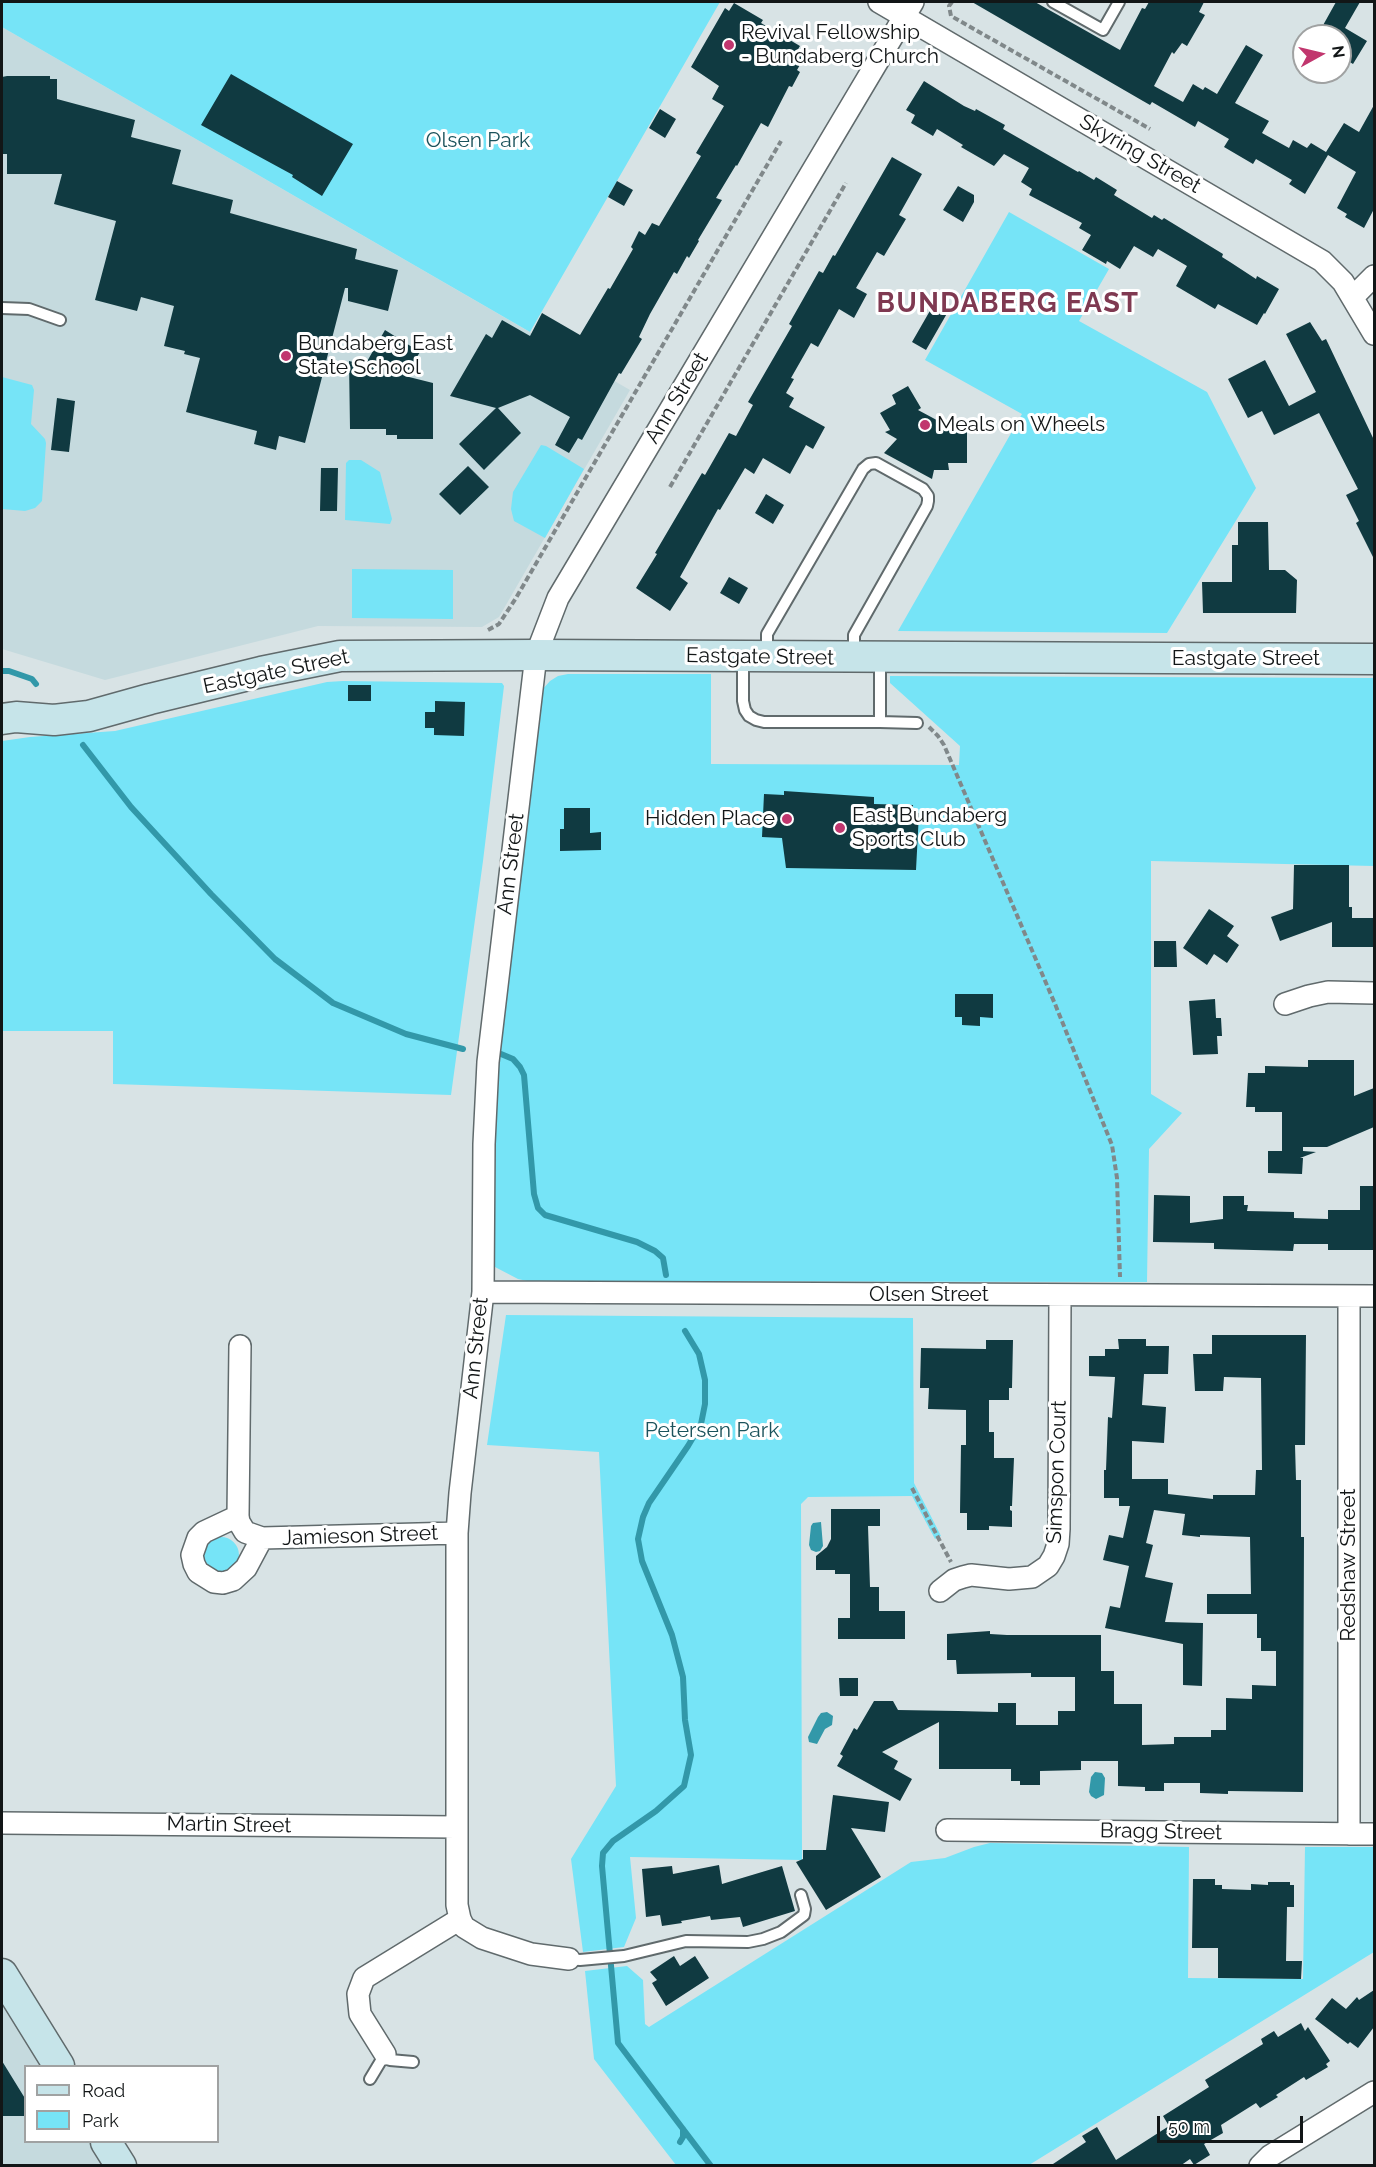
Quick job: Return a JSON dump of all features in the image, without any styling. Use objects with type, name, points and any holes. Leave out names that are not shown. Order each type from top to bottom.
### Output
[{"type":"street","name":"Skyring Street","points":[[879,2],[909,9],[1322,261],[1334,271],[1354,296],[1374,334]]},
{"type":"street","name":"Ann Street","points":[[460,1919],[457,1905],[456,1827],[459,1493],[483,1292],[484,1144],[488,1062],[536,655],[558,598],[909,9]]},
{"type":"street","points":[[1354,296],[1374,276]]},
{"type":"street","name":"Eastgate Street","points":[[2,719],[16,717],[44,720],[89,716],[150,699],[340,656],[1374,659]]},
{"type":"street","name":"Eastgate Street","points":[[2,700],[150,699]]},
{"type":"street","points":[[1285,1004],[1328,992],[1374,993]]},
{"type":"street","name":"Olsen Street","points":[[483,1292],[1374,1296]]},
{"type":"street","name":"Simspon Court","points":[[959,1578],[971,1575],[1009,1579],[1032,1577],[1048,1566],[1054,1556],[1059,1529],[1060,1295]]},
{"type":"street","name":"Redshaw Street","points":[[1349,1296],[1349,1834]]},
{"type":"street","points":[[238,1516],[240,1346]]},
{"type":"street","name":"Jamieson Street","points":[[262,1538],[246,1568],[232,1580],[223,1583],[214,1582],[198,1572],[194,1564],[192,1555],[198,1538],[204,1532],[238,1516],[246,1532],[262,1538],[457,1533]]},
{"type":"street","points":[[940,1591],[959,1578]]},
{"type":"street","name":"Martin Street","points":[[2,1823],[456,1827]]},
{"type":"street","name":"Bragg Street","points":[[947,1830],[1374,1834]]},
{"type":"street","points":[[385,2054],[360,2014],[358,1994],[364,1978],[460,1919],[464,1927],[482,1938],[531,1954],[569,1959]]},
{"type":"street","points":[[2,1974],[58,2065]]},
{"type":"street","points":[[1260,2166],[1270,2156],[1374,2092]]},
{"type":"street","points":[[107,2143],[121,2166]]},
{"type":"lane","points":[[1053,2],[1071,6],[1103,30],[1119,2]]},
{"type":"lane","points":[[2,308],[28,309],[60,320]]},
{"type":"lane","points":[[880,722],[867,657],[854,635],[928,501],[923,489],[876,463],[869,464],[863,469],[767,634],[755,656],[743,701],[749,716],[764,722],[917,723]]},
{"type":"lane","points":[[569,1959],[594,1960],[624,1956],[686,1941],[748,1942],[763,1939],[782,1932],[801,1918],[805,1909],[801,1895]]},
{"type":"lane","points":[[370,2079],[385,2054],[390,2060],[413,2062]]},
{"type":"path","points":[[952,2],[949,6],[951,16],[1150,129]]},
{"type":"path","points":[[481,631],[489,630],[499,624],[507,612],[781,141]]},
{"type":"path","points":[[670,487],[846,183]]},
{"type":"path","points":[[917,723],[932,730],[944,745],[1055,1004],[1112,1145],[1117,1178],[1120,1295]]},
{"type":"path","points":[[912,1488],[959,1578]]},
{"type":"shaded area","name":"Bundaberg East State School","points":[[2,27],[630,390],[499,617],[482,627],[318,626],[105,680],[2,649]]},
{"type":"shaded area","points":[[821,1522],[823,1546],[820,1551],[816,1552],[811,1550],[809,1545],[811,1526],[813,1523]]},
{"type":"shaded area","points":[[827,1712],[833,1716],[832,1725],[825,1729],[817,1744],[809,1742],[808,1737],[818,1717],[821,1713]]},
{"type":"shaded area","points":[[1095,1772],[1102,1773],[1105,1778],[1104,1795],[1096,1799],[1089,1792],[1091,1777]]},
{"type":"shaded area","points":[[2,1977],[56,2065],[24,2065],[24,2143],[105,2143],[119,2165],[2,2165]]},
{"type":"green space","name":"Olsen Park","points":[[2,2],[720,2],[530,332],[2,27]]},
{"type":"green space","points":[[1009,212],[1109,269],[1079,321],[1207,392],[1256,488],[1167,633],[898,631],[1022,414],[925,360]]},
{"type":"green space","points":[[2,377],[32,385],[34,390],[31,424],[46,443],[42,501],[35,508],[25,511],[2,509]]},
{"type":"green space","points":[[541,445],[584,469],[545,538],[514,521],[511,509],[513,492]]},
{"type":"green space","points":[[349,460],[361,460],[380,472],[392,519],[390,524],[345,520],[346,463]]},
{"type":"green space","points":[[352,569],[453,570],[453,619],[352,618]]},
{"type":"green space","points":[[568,674],[711,674],[711,764],[959,765],[960,746],[890,683],[890,676],[1374,678],[1374,866],[1151,861],[1151,1094],[1182,1113],[1149,1149],[1147,1282],[527,1281],[495,1267],[493,1263],[495,1079],[538,701],[542,690],[550,681]]},
{"type":"green space","points":[[327,682],[502,683],[504,686],[451,1095],[113,1084],[113,1031],[2,1031],[2,741],[115,731]]},
{"type":"green space","name":"Petersen Park","points":[[506,1315],[913,1318],[914,1483],[941,1536],[935,1539],[912,1496],[808,1497],[801,1504],[802,1860],[630,1857],[636,1918],[624,1947],[583,1952],[571,1859],[616,1786],[599,1452],[487,1445]]},
{"type":"green space","points":[[221,1537],[234,1542],[239,1555],[234,1568],[221,1573],[208,1568],[203,1555],[208,1542]]},
{"type":"green space","points":[[990,1843],[1189,1847],[1188,1978],[1303,1979],[1305,1847],[1374,1847],[1374,1952],[1029,2165],[676,2165],[594,2059],[585,1971],[627,1966],[643,1980],[645,2024],[649,2027],[911,1862],[945,1858]]},
{"type":"building","points":[[972,2],[1035,2],[1120,50],[1142,8],[1145,9],[1149,2],[1204,2],[1199,12],[1205,15],[1187,46],[1182,43],[1174,54],[1172,52],[1154,86],[1183,102],[1193,84],[1203,90],[1205,87],[1217,94],[1246,45],[1263,55],[1235,103],[1269,121],[1262,133],[1289,148],[1293,140],[1307,148],[1311,143],[1326,152],[1344,123],[1359,132],[1374,105],[1374,209],[1364,228],[1345,217],[1347,214],[1337,208],[1356,172],[1328,155],[1305,194],[1289,184],[1292,180],[1256,159],[1253,164],[1224,147],[1229,139],[1198,121],[1195,127],[1152,102],[1150,105]]},
{"type":"building","points":[[1336,2],[1360,2],[1347,24],[1324,24]]},
{"type":"building","points":[[734,3],[763,20],[761,23],[800,46],[797,51],[805,56],[797,70],[800,72],[792,87],[789,86],[768,127],[761,123],[716,198],[722,200],[689,258],[687,256],[677,274],[674,272],[639,337],[642,339],[621,374],[619,373],[582,440],[578,438],[569,453],[555,445],[570,417],[530,395],[498,408],[521,433],[484,470],[459,444],[496,408],[450,396],[486,334],[492,338],[502,320],[530,336],[542,313],[580,335],[633,249],[631,247],[639,231],[645,235],[652,223],[659,226],[701,156],[696,153],[724,106],[712,99],[719,86],[691,67],[725,8],[729,11]]},
{"type":"building","points":[[1352,32],[1367,41],[1352,63]]},
{"type":"building","points":[[231,74],[353,144],[322,196],[292,177],[293,175],[201,125]]},
{"type":"building","points":[[50,76],[50,79],[57,79],[57,99],[135,120],[131,137],[181,150],[172,184],[233,200],[230,213],[357,249],[355,259],[398,270],[388,311],[348,301],[348,288],[345,288],[305,443],[279,436],[276,450],[254,444],[257,431],[186,412],[200,358],[184,354],[185,351],[164,346],[174,306],[141,297],[137,311],[95,300],[116,221],[54,204],[62,174],[7,174],[7,154],[2,154],[2,77]]},
{"type":"building","points":[[924,81],[964,106],[975,111],[976,109],[1005,125],[1003,129],[1078,172],[1094,180],[1096,177],[1117,190],[1114,195],[1152,218],[1154,215],[1162,220],[1164,218],[1223,254],[1222,257],[1256,279],[1257,276],[1279,289],[1265,314],[1257,325],[1218,304],[1215,309],[1176,286],[1187,266],[1158,249],[1153,257],[1134,246],[1120,269],[1082,250],[1091,235],[1079,228],[1082,223],[1029,195],[1032,189],[1021,182],[1029,168],[1004,154],[994,166],[961,147],[963,145],[937,129],[933,136],[911,123],[915,115],[906,110]]},
{"type":"building","points":[[660,109],[676,119],[665,138],[649,128]]},
{"type":"building","points":[[892,157],[922,174],[899,215],[906,219],[884,256],[877,252],[856,288],[867,294],[854,318],[839,309],[818,347],[811,343],[791,378],[794,379],[786,393],[794,398],[789,407],[825,427],[813,449],[806,445],[790,474],[763,458],[754,474],[745,468],[720,510],[718,509],[680,577],[688,583],[670,611],[636,588],[702,473],[705,475],[729,433],[736,436],[753,405],[748,402],[792,326],[789,324],[819,271],[823,273],[833,255],[835,256]]},
{"type":"building","points":[[617,181],[633,190],[624,206],[608,197]]},
{"type":"building","points":[[958,186],[974,195],[974,202],[963,222],[943,210]]},
{"type":"building","points":[[935,302],[949,310],[926,350],[912,342]]},
{"type":"building","points":[[1310,322],[1322,341],[1326,339],[1374,440],[1374,559],[1356,523],[1359,521],[1346,495],[1358,489],[1319,413],[1274,435],[1262,411],[1248,418],[1228,379],[1265,360],[1289,406],[1316,392],[1286,334]]},
{"type":"building","points":[[385,330],[420,352],[405,376],[433,383],[433,439],[397,439],[397,435],[386,435],[386,429],[350,429],[349,361],[365,365]]},
{"type":"building","name":"Meals on Wheels","points":[[908,386],[921,408],[918,410],[946,425],[967,425],[967,463],[948,463],[949,470],[934,470],[932,479],[884,453],[897,439],[885,432],[890,430],[880,413],[896,404],[892,395]]},
{"type":"building","points":[[57,398],[75,401],[69,452],[51,450]]},
{"type":"building","points":[[468,466],[489,487],[460,515],[439,494]]},
{"type":"building","points":[[321,468],[338,468],[337,511],[320,511]]},
{"type":"building","points":[[766,494],[784,505],[773,524],[755,513]]},
{"type":"building","points":[[1238,522],[1268,522],[1269,570],[1285,570],[1297,580],[1296,613],[1203,613],[1202,582],[1232,582],[1232,545],[1238,545]]},
{"type":"building","points":[[729,577],[748,588],[739,604],[720,593]]},
{"type":"building","points":[[348,685],[371,685],[371,701],[348,701]]},
{"type":"building","points":[[435,701],[465,702],[464,736],[434,735],[434,728],[425,728],[425,712],[435,712]]},
{"type":"building","name":"East Bundaberg Sports Club","points":[[784,791],[874,797],[874,804],[913,805],[913,813],[919,813],[916,870],[786,868],[782,838],[762,837],[764,794],[784,795]]},
{"type":"building","points":[[564,808],[590,808],[590,833],[601,832],[601,850],[560,851],[560,829],[564,829]]},
{"type":"building","points":[[1294,865],[1349,865],[1349,907],[1352,907],[1352,918],[1374,918],[1374,947],[1332,947],[1332,922],[1280,941],[1271,917],[1293,909]]},
{"type":"building","points":[[1209,909],[1234,926],[1227,936],[1239,945],[1227,963],[1214,954],[1207,965],[1183,948]]},
{"type":"building","points":[[1154,941],[1176,941],[1177,967],[1154,967]]},
{"type":"building","points":[[955,994],[993,994],[993,1018],[980,1017],[980,1026],[962,1025],[962,1017],[955,1017]]},
{"type":"building","points":[[1215,999],[1216,1018],[1221,1018],[1222,1036],[1217,1036],[1218,1054],[1193,1055],[1189,1001]]},
{"type":"building","points":[[1308,1060],[1354,1060],[1354,1096],[1374,1088],[1374,1127],[1327,1147],[1303,1147],[1303,1151],[1316,1152],[1300,1158],[1303,1158],[1302,1174],[1268,1173],[1268,1151],[1282,1151],[1282,1112],[1255,1112],[1255,1107],[1246,1107],[1248,1073],[1265,1073],[1265,1066],[1308,1067]]},
{"type":"building","points":[[1360,1186],[1374,1186],[1374,1250],[1328,1250],[1328,1244],[1294,1244],[1293,1251],[1214,1249],[1214,1243],[1153,1242],[1154,1195],[1190,1196],[1190,1223],[1223,1219],[1223,1196],[1244,1196],[1244,1205],[1248,1205],[1247,1211],[1294,1212],[1294,1218],[1328,1219],[1328,1210],[1360,1210]]},
{"type":"building","points":[[1212,1335],[1306,1335],[1305,1445],[1295,1445],[1296,1480],[1301,1480],[1301,1537],[1304,1537],[1303,1792],[1200,1793],[1200,1783],[1164,1783],[1164,1791],[1145,1791],[1145,1787],[1118,1786],[1118,1761],[1081,1761],[1081,1770],[1040,1771],[1040,1785],[1020,1785],[1020,1781],[1011,1781],[1011,1769],[939,1769],[939,1722],[882,1752],[898,1761],[894,1769],[912,1779],[900,1801],[837,1766],[843,1756],[840,1754],[854,1728],[857,1730],[874,1701],[893,1701],[898,1710],[998,1712],[998,1703],[1016,1703],[1016,1725],[1058,1725],[1058,1711],[1075,1711],[1075,1677],[1031,1677],[1031,1673],[957,1674],[956,1660],[947,1660],[947,1634],[990,1631],[990,1634],[1007,1635],[1101,1635],[1101,1671],[1114,1671],[1114,1704],[1142,1704],[1142,1745],[1174,1744],[1174,1737],[1211,1737],[1211,1730],[1226,1730],[1226,1698],[1252,1699],[1252,1685],[1276,1686],[1276,1651],[1261,1651],[1261,1638],[1257,1638],[1257,1614],[1207,1614],[1207,1594],[1251,1594],[1250,1537],[1182,1535],[1185,1514],[1154,1510],[1146,1543],[1153,1545],[1145,1577],[1173,1583],[1165,1622],[1203,1623],[1202,1686],[1183,1685],[1183,1644],[1105,1628],[1110,1606],[1120,1608],[1129,1566],[1103,1560],[1109,1535],[1123,1538],[1130,1506],[1119,1506],[1119,1498],[1104,1498],[1108,1417],[1112,1418],[1115,1377],[1089,1376],[1089,1356],[1105,1356],[1105,1349],[1119,1349],[1118,1339],[1146,1339],[1146,1346],[1169,1346],[1168,1374],[1144,1374],[1142,1405],[1166,1407],[1164,1443],[1132,1441],[1132,1479],[1168,1479],[1168,1494],[1213,1499],[1213,1495],[1255,1495],[1256,1470],[1262,1470],[1261,1378],[1224,1377],[1223,1391],[1195,1391],[1193,1354],[1212,1354]]},
{"type":"building","points":[[986,1340],[1013,1340],[1012,1388],[1009,1388],[1009,1400],[989,1400],[989,1432],[994,1432],[994,1458],[1014,1458],[1012,1506],[1010,1506],[1012,1527],[989,1526],[989,1530],[967,1530],[967,1513],[960,1513],[961,1445],[966,1445],[966,1410],[928,1409],[929,1388],[920,1388],[921,1348],[986,1349]]},
{"type":"building","points":[[831,1509],[880,1509],[880,1526],[868,1526],[870,1587],[879,1587],[879,1611],[905,1611],[905,1639],[838,1639],[838,1618],[850,1618],[850,1574],[835,1574],[835,1570],[816,1570],[816,1556],[827,1547],[831,1539]]},
{"type":"building","points":[[839,1678],[858,1678],[858,1696],[840,1696]]},
{"type":"building","points":[[833,1795],[889,1802],[885,1832],[851,1828],[881,1877],[826,1910],[796,1862],[803,1859],[803,1850],[826,1850]]},
{"type":"building","points":[[719,1865],[722,1884],[782,1866],[795,1911],[743,1927],[740,1917],[711,1920],[710,1916],[662,1926],[660,1915],[646,1917],[642,1869],[672,1866],[673,1874]]},
{"type":"building","points":[[1193,1879],[1215,1879],[1215,1885],[1222,1885],[1222,1889],[1251,1890],[1251,1884],[1268,1885],[1268,1882],[1290,1882],[1290,1885],[1294,1885],[1294,1907],[1287,1907],[1286,1961],[1302,1961],[1301,1979],[1218,1978],[1218,1948],[1192,1948]]},
{"type":"building","points":[[674,1956],[680,1966],[695,1956],[709,1978],[666,2006],[652,1983],[657,1980],[650,1972]]},
{"type":"building","points":[[1374,1990],[1374,2027],[1358,2048],[1350,2042],[1348,2044],[1315,2019],[1332,1998],[1346,2009],[1357,1997],[1359,2000]]},
{"type":"building","points":[[1301,2023],[1305,2031],[1308,2027],[1330,2061],[1326,2064],[1328,2067],[1306,2080],[1304,2077],[1260,2108],[1256,2103],[1221,2125],[1223,2133],[1204,2144],[1210,2155],[1194,2165],[1190,2159],[1180,2166],[1050,2166],[1086,2142],[1082,2136],[1097,2127],[1116,2160],[1169,2126],[1163,2116],[1209,2087],[1205,2080],[1263,2044],[1261,2039],[1274,2031],[1278,2037]]},
{"type":"building","points":[[2,2061],[24,2097],[24,2116],[2,2116]]},
{"type":"waterway","points":[[2,671],[9,671],[32,679],[36,684]]},
{"type":"waterway","points":[[83,745],[131,807],[275,959],[333,1003],[406,1034],[463,1049]]},
{"type":"waterway","points":[[501,1054],[513,1059],[524,1075],[534,1194],[538,1208],[545,1215],[637,1242],[655,1251],[663,1258],[666,1275]]},
{"type":"waterway","points":[[685,1331],[699,1354],[705,1380],[705,1404],[701,1424],[649,1503],[638,1539],[642,1561],[672,1635],[683,1677],[685,1720],[691,1755],[684,1786],[656,1811],[613,1841],[603,1853],[602,1866],[618,2043],[711,2166]]},
{"type":"waterway","points":[[680,2142],[683,2129]]},
{"type":"place","name":"Revival Fellowship - Bundaberg Church","points":[[729,45]]},
{"type":"place","name":"Bundaberg East State School","points":[[286,356]]},
{"type":"place","name":"Meals on Wheels","points":[[925,425]]},
{"type":"place","name":"Hidden Place","points":[[787,819]]},
{"type":"place","name":"East Bundaberg Sports Club","points":[[840,828]]},
{"type":"district","name":"BUNDABERG EAST","points":[[1008,304]]}]
